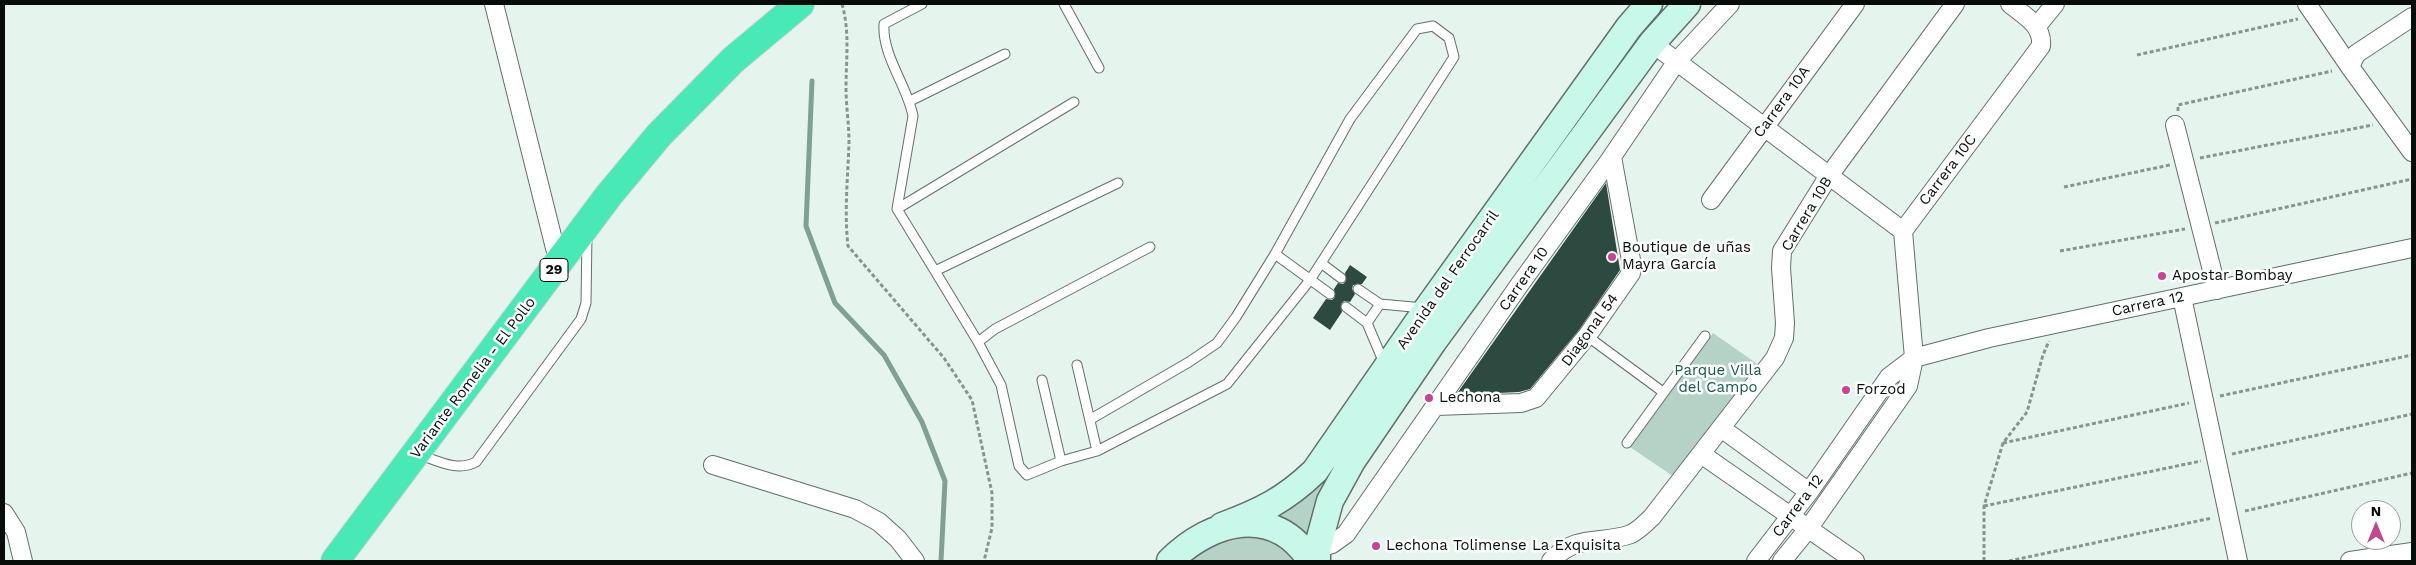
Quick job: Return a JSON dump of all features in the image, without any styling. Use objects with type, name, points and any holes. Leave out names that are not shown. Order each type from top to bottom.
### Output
[{"type":"highway","name":"Variante Romelia - El Pollo","points":[[335,561],[587,225],[659,135],[752,42],[800,4]]},
{"type":"main road","name":"Avenida del Ferrocarril","points":[[1222,526],[1264,510],[1299,487],[1332,448],[1427,309],[1629,27],[1649,4]]},
{"type":"main road","name":"Avenida del Ferrocarril","points":[[1315,557],[1330,500],[1352,461],[1433,342],[1652,43],[1687,4]]},
{"type":"main road","points":[[1170,561],[1185,546],[1222,526],[1250,523],[1278,531],[1315,557]]},
{"type":"street","points":[[494,4],[559,264]]},
{"type":"street","name":"Carrera 10","points":[[1315,557],[1346,534],[1612,157],[1677,61],[1730,4]]},
{"type":"street","name":"Carrera 10A","points":[[1710,200],[1855,4]]},
{"type":"street","name":"Carrera 10B","points":[[1552,561],[1570,546],[1589,540],[1631,534],[1652,517],[1775,358],[1784,338],[1785,301],[1781,268],[1782,251],[1828,177],[1954,4]]},
{"type":"street","points":[[2010,4],[2037,26],[2055,4]]},
{"type":"street","points":[[2311,10],[2412,152]]},
{"type":"street","points":[[2350,67],[2356,54],[2412,17]]},
{"type":"street","name":"Carrera 10C","points":[[1903,231],[2041,46],[2042,36],[2037,26]]},
{"type":"street","points":[[1652,43],[1764,126],[1828,177],[1903,231],[1914,358]]},
{"type":"street","points":[[2175,124],[2217,290]]},
{"type":"street","name":"Diagonal 54","points":[[1436,406],[1521,403],[1536,398],[1587,336],[1631,273],[1631,260],[1612,157]]},
{"type":"street","name":"Carrera 12","points":[[1756,561],[1809,492],[1888,377],[1914,358],[1989,338],[2412,248]]},
{"type":"street","points":[[2182,297],[2238,561]]},
{"type":"street","name":"Carrera 12","points":[[1782,561],[1808,529],[1908,386],[1914,358]]},
{"type":"street","points":[[1721,428],[1809,492]]},
{"type":"street","points":[[1701,454],[1790,518],[1855,561]]},
{"type":"street","points":[[713,465],[855,509],[879,522],[898,539],[915,561]]},
{"type":"street","points":[[4,513],[16,532],[23,561]]},
{"type":"street","points":[[2350,561],[2412,552]]},
{"type":"lane","points":[[922,4],[884,24],[883,37],[910,101],[913,116],[897,209],[978,342],[1001,386],[1019,466],[1027,475],[1061,461],[1097,451],[1227,384],[1310,280],[1454,56],[1449,38],[1433,26],[1417,28],[1350,119],[1275,254],[1236,318],[1217,343],[1189,362],[1091,419]]},
{"type":"lane","points":[[1064,4],[1099,68]]},
{"type":"lane","points":[[910,101],[1005,54]]},
{"type":"lane","points":[[897,209],[1074,102]]},
{"type":"lane","points":[[935,271],[1118,183]]},
{"type":"lane","points":[[415,454],[457,468],[468,467],[476,462],[581,319],[587,296],[587,225]]},
{"type":"lane","points":[[978,342],[995,329],[1150,248]]},
{"type":"lane","points":[[1275,254],[1330,294]]},
{"type":"lane","points":[[1321,263],[1342,278]]},
{"type":"lane","points":[[1358,289],[1380,304],[1427,309]]},
{"type":"lane","points":[[1367,323],[1380,304]]},
{"type":"lane","points":[[1346,306],[1367,323],[1387,368]]},
{"type":"lane","points":[[1587,336],[1663,392]]},
{"type":"lane","points":[[1626,443],[1705,336]]},
{"type":"lane","points":[[1077,365],[1097,451]]},
{"type":"lane","points":[[1042,380],[1061,461]]},
{"type":"path","points":[[842,4],[847,23],[848,43],[846,88],[849,140],[845,222],[848,246],[944,358],[972,400],[992,493],[992,528],[984,561]]},
{"type":"path","points":[[2137,54],[2311,10]]},
{"type":"path","points":[[2175,124],[2178,105],[2350,67]]},
{"type":"path","points":[[2064,187],[2391,122]]},
{"type":"path","points":[[2060,250],[2202,226],[2412,179]]},
{"type":"path","points":[[1984,561],[1984,506],[2003,443],[2027,412],[2043,355],[2058,323]]},
{"type":"green space","name":"Parque Villa del Campo","points":[[1713,333],[1766,370],[1680,481],[1630,447]]},
{"type":"green space","points":[[1342,455],[1317,561],[1170,561]]},
{"type":"building","points":[[1606,183],[1620,270],[1579,330],[1530,389],[1519,392],[1456,395]]},
{"type":"building","points":[[1350,265],[1367,277],[1362,284],[1353,285],[1352,289],[1355,294],[1350,302],[1344,301],[1341,304],[1342,312],[1330,330],[1313,318],[1326,299],[1332,300],[1335,297],[1334,289],[1338,283],[1343,284],[1346,281],[1345,273]]},
{"type":"waterway","points":[[812,81],[806,226],[835,303],[884,355],[922,422],[945,481],[941,561]]},
{"type":"place","name":"Boutique de uñas Mayra García","points":[[1612,257]]},
{"type":"place","name":"Apostar Bombay","points":[[2162,276]]},
{"type":"place","name":"Forzod","points":[[1846,390]]},
{"type":"place","name":"Lechona","points":[[1429,398]]},
{"type":"place","name":"Lechona Tolimense La Exquisita","points":[[1376,546]]}]
